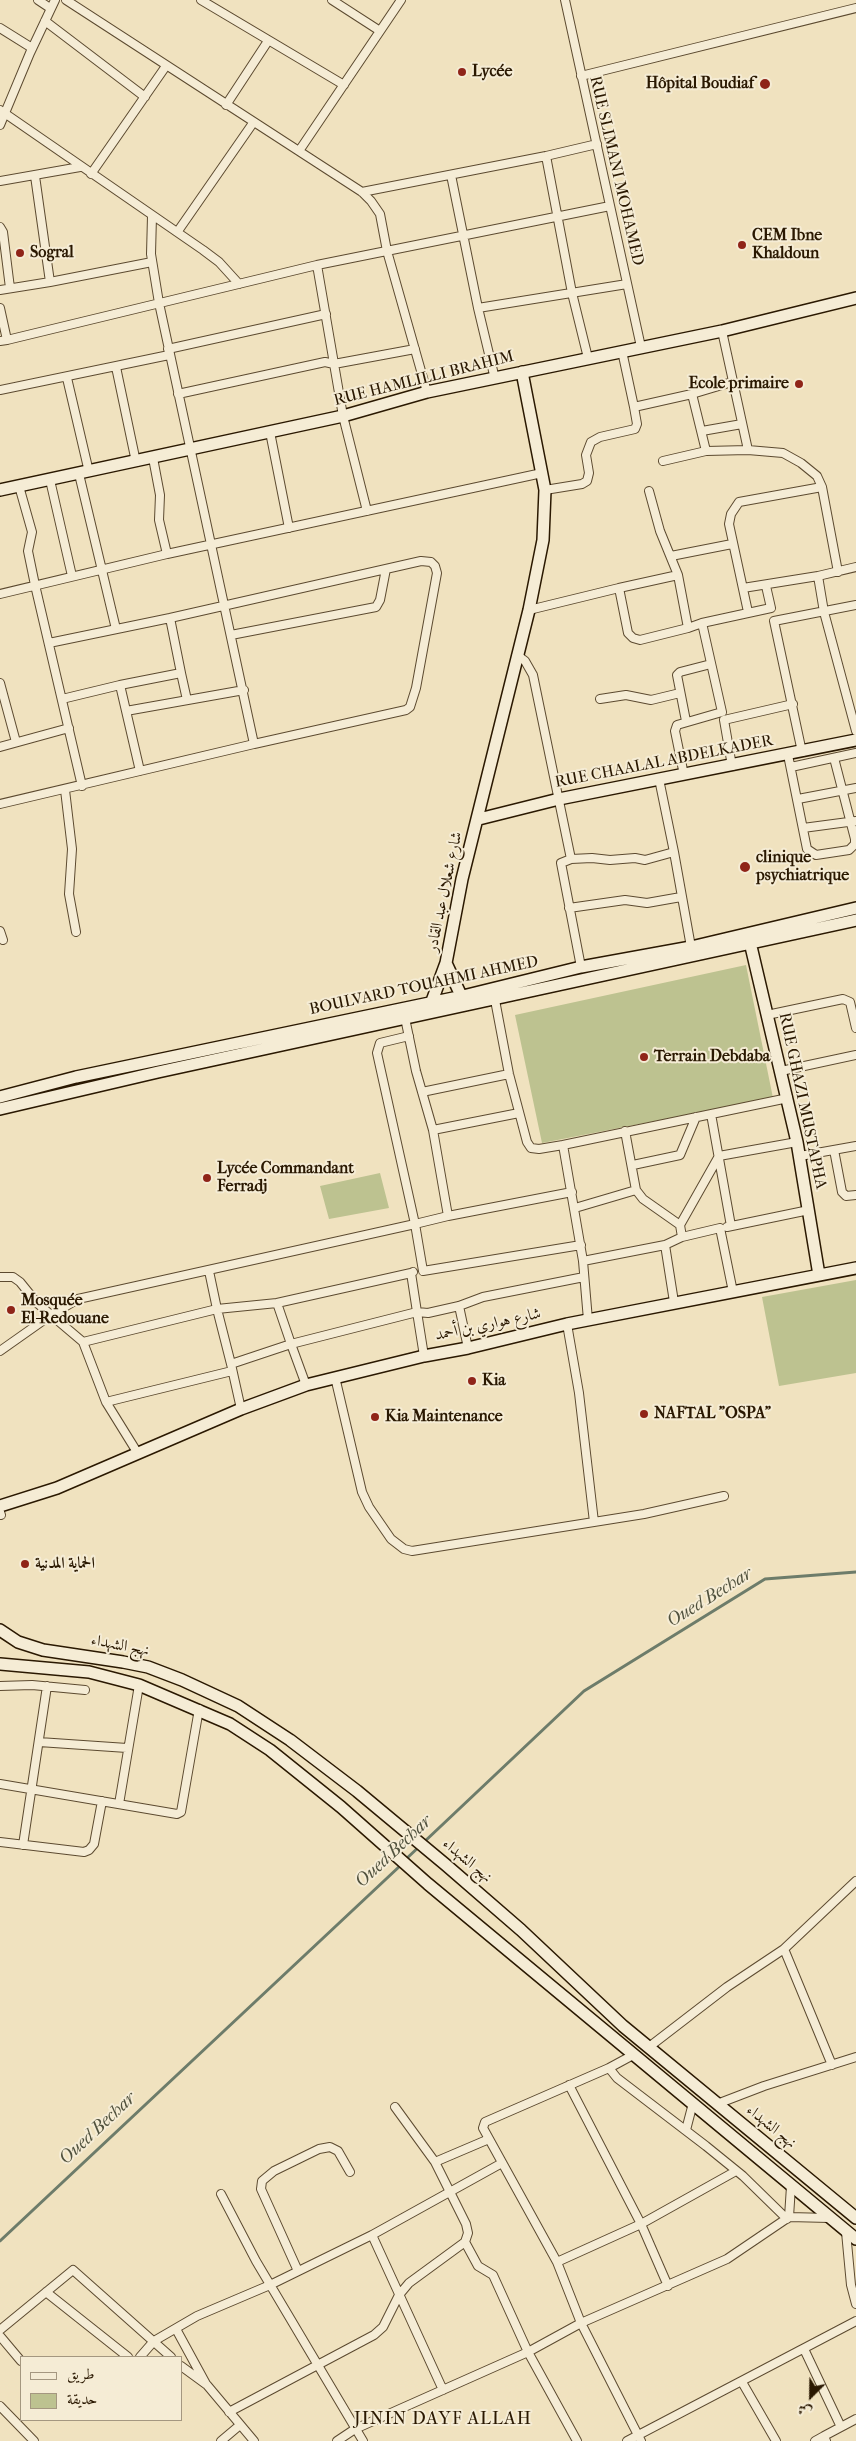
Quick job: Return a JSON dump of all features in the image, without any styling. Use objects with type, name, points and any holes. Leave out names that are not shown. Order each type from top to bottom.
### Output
[{"type":"main road","name":"RUE HAMLILLI BRAHIM","points":[[0,490],[343,416],[427,392],[722,331],[856,298]]},
{"type":"main road","name":"شارع شعلال عبد القادر","points":[[433,1006],[446,963],[462,879],[529,610],[543,540],[545,490],[522,372]]},
{"type":"main road","name":"RUE CHAALAL ABDELKADER","points":[[478,819],[559,798],[732,766],[856,740]]},
{"type":"main road","name":"BOULVARD TOUAHMI AHMED","points":[[464,1001],[495,1000],[749,939],[856,908]]},
{"type":"main road","name":"BOULVARD TOUAHMI AHMED","points":[[0,1109],[94,1086],[157,1066],[433,1006],[464,1001],[581,967],[856,920]]},
{"type":"main road","name":"RUE GHAZI MUSTAPHA","points":[[749,939],[788,1098],[800,1156],[819,1275]]},
{"type":"main road","points":[[446,963],[464,1001]]},
{"type":"main road","name":"BOULVARD TOUAHMI AHMED","points":[[0,1097],[91,1073],[157,1066],[404,1018],[433,1006]]},
{"type":"main road","points":[[91,1073],[94,1086]]},
{"type":"main road","name":"شارع هواري بن أحمد","points":[[15,1500],[57,1488],[137,1452],[241,1409],[306,1385],[568,1324],[856,1268]]},
{"type":"main road","points":[[0,1506],[15,1500]]},
{"type":"main road","points":[[0,1514],[15,1500]]},
{"type":"main road","name":"نهج الشهداء","points":[[0,1630],[18,1642],[43,1650],[148,1667],[197,1686],[238,1706],[290,1740],[357,1791],[446,1865],[521,1930],[649,2048],[856,2218]]},
{"type":"main road","name":"نهج الشهداء","points":[[0,1664],[89,1672],[139,1685],[199,1709],[230,1724],[270,1750],[341,1807],[428,1884],[851,2236]]},
{"type":"street","points":[[38,0],[50,8]]},
{"type":"street","points":[[0,125],[2,112],[55,0]]},
{"type":"street","points":[[66,0],[362,192],[380,214],[387,251],[427,392]]},
{"type":"street","points":[[201,0],[344,84]]},
{"type":"street","points":[[332,0],[380,31]]},
{"type":"street","points":[[299,151],[401,0]]},
{"type":"street","name":"RUE SLIMANI MOHAMED","points":[[565,0],[640,347]]},
{"type":"street","points":[[581,76],[856,8]]},
{"type":"street","points":[[45,21],[145,97]]},
{"type":"street","points":[[0,28],[32,48]]},
{"type":"street","points":[[226,105],[268,41]]},
{"type":"street","points":[[91,174],[166,66]]},
{"type":"street","points":[[2,112],[152,216],[178,231],[219,262],[238,284]]},
{"type":"street","points":[[178,231],[253,122]]},
{"type":"street","points":[[362,192],[546,156],[597,144]]},
{"type":"street","points":[[546,156],[572,293],[588,358]]},
{"type":"street","points":[[0,181],[80,167]]},
{"type":"street","points":[[451,175],[478,308],[495,379]]},
{"type":"street","points":[[36,176],[50,282]]},
{"type":"street","points":[[0,308],[4,341],[318,265],[610,206]]},
{"type":"street","points":[[152,216],[152,262],[159,303],[189,450],[244,690],[254,744]]},
{"type":"street","points":[[0,227],[3,232],[10,288]]},
{"type":"street","points":[[0,290],[152,262]]},
{"type":"street","points":[[318,265],[343,416],[367,511]]},
{"type":"street","points":[[478,308],[627,284]]},
{"type":"street","points":[[0,390],[116,367],[169,352],[326,314]]},
{"type":"street","points":[[722,331],[748,450]]},
{"type":"street","points":[[178,394],[326,362],[334,364],[415,349]]},
{"type":"street","points":[[545,490],[582,484],[587,481],[589,473],[586,455],[591,442],[600,437],[635,430],[637,424],[622,351]]},
{"type":"street","points":[[116,367],[136,462]]},
{"type":"street","points":[[67,378],[102,569],[116,629]]},
{"type":"street","points":[[634,407],[692,394],[732,382]]},
{"type":"street","points":[[692,394],[706,451]]},
{"type":"street","points":[[702,431],[742,424]]},
{"type":"street","points":[[270,432],[289,528]]},
{"type":"street","points":[[663,461],[706,451],[766,450],[783,453],[801,463],[817,476],[822,486],[838,572]]},
{"type":"street","points":[[153,458],[160,496],[159,520],[166,554]]},
{"type":"street","points":[[0,594],[166,554],[542,473]]},
{"type":"street","points":[[50,480],[72,576]]},
{"type":"street","points":[[19,486],[32,532],[28,551],[35,585],[82,786]]},
{"type":"street","points":[[748,612],[732,544],[730,514],[739,502],[822,486]]},
{"type":"street","points":[[649,491],[660,531],[672,556],[678,575],[688,628]]},
{"type":"street","points":[[672,556],[732,544]]},
{"type":"street","points":[[0,804],[406,710],[410,707],[416,688],[437,573],[435,566],[431,562],[422,561],[170,618],[49,643]]},
{"type":"street","points":[[743,588],[766,586],[856,567]]},
{"type":"street","points":[[231,634],[376,607],[380,600],[386,569]]},
{"type":"street","points":[[529,610],[678,575]]},
{"type":"street","points":[[818,576],[824,612],[856,731]]},
{"type":"street","points":[[766,586],[802,752]]},
{"type":"street","points":[[619,588],[628,633],[633,638],[640,640],[748,612],[771,608]]},
{"type":"street","points":[[774,621],[856,605]]},
{"type":"street","points":[[170,618],[187,700]]},
{"type":"street","points":[[702,624],[723,716],[732,766]]},
{"type":"street","points":[[518,655],[525,661],[533,675],[571,859]]},
{"type":"street","points":[[686,721],[677,679],[680,672],[710,664]]},
{"type":"street","points":[[62,699],[181,673]]},
{"type":"street","points":[[0,683],[16,742]]},
{"type":"street","points":[[120,685],[140,771]]},
{"type":"street","points":[[126,711],[244,690]]},
{"type":"street","points":[[600,699],[626,695],[651,700],[680,693]]},
{"type":"street","points":[[684,775],[675,731],[677,725],[686,721],[793,704]]},
{"type":"street","points":[[0,746],[69,728]]},
{"type":"street","points":[[791,767],[856,753]]},
{"type":"street","points":[[788,755],[807,848],[813,854],[822,855],[853,848],[855,839],[853,821],[834,758]]},
{"type":"street","points":[[658,779],[674,852],[691,947]]},
{"type":"street","points":[[798,799],[856,788]]},
{"type":"street","points":[[65,790],[72,849],[69,894],[76,932]]},
{"type":"street","points":[[803,828],[853,821]]},
{"type":"street","points":[[581,967],[560,866],[562,862],[571,859],[598,858],[617,860],[635,858],[645,860],[674,852]]},
{"type":"street","points":[[570,908],[618,901],[647,903],[681,897]]},
{"type":"street","points":[[0,931],[3,940]]},
{"type":"street","points":[[767,1015],[843,999],[850,1002],[856,1028]]},
{"type":"street","points":[[495,1000],[509,1074],[526,1142],[531,1148],[564,1145],[788,1098]]},
{"type":"street","points":[[404,1018],[433,1130],[448,1216]]},
{"type":"street","points":[[409,1036],[380,1043],[377,1053],[423,1271]]},
{"type":"street","points":[[781,1071],[856,1056]]},
{"type":"street","points":[[422,1092],[509,1074]]},
{"type":"street","points":[[433,1130],[519,1113]]},
{"type":"street","points":[[711,1114],[731,1226]]},
{"type":"street","points":[[633,1165],[680,1154],[696,1117]]},
{"type":"street","points":[[625,1131],[633,1165],[636,1190],[643,1199],[680,1225]]},
{"type":"street","points":[[682,1236],[680,1225],[720,1156],[797,1142]]},
{"type":"street","points":[[564,1145],[581,1245],[588,1320]]},
{"type":"street","points":[[800,1156],[856,1146]]},
{"type":"street","points":[[834,1150],[842,1192],[846,1196],[856,1196]]},
{"type":"street","points":[[575,1208],[636,1190]]},
{"type":"street","points":[[0,1351],[51,1315],[78,1299],[448,1216],[572,1192]]},
{"type":"street","points":[[583,1261],[665,1245],[682,1236],[809,1210]]},
{"type":"street","points":[[720,1228],[733,1292]]},
{"type":"street","points":[[83,1342],[217,1308],[277,1303],[411,1272],[581,1245]]},
{"type":"street","points":[[665,1245],[674,1302]]},
{"type":"street","points":[[209,1271],[241,1409]]},
{"type":"street","points":[[411,1272],[424,1356]]},
{"type":"street","points":[[0,1277],[13,1277],[20,1282],[37,1303],[83,1342],[106,1402],[137,1452]]},
{"type":"street","points":[[106,1402],[232,1367],[291,1344],[417,1312],[433,1312],[459,1306],[483,1297],[584,1277]]},
{"type":"street","points":[[277,1303],[306,1385]]},
{"type":"street","points":[[459,1306],[468,1348]]},
{"type":"street","points":[[568,1324],[579,1393],[594,1522]]},
{"type":"street","points":[[335,1378],[362,1492],[369,1507],[391,1539],[412,1551],[644,1514],[724,1496]]},
{"type":"street","points":[[118,1804],[139,1685]]},
{"type":"street","points":[[0,1686],[47,1686],[85,1690]]},
{"type":"street","points":[[23,1845],[33,1789],[47,1686]]},
{"type":"street","points":[[0,1784],[177,1814],[181,1812],[199,1709]]},
{"type":"street","points":[[39,1742],[127,1748]]},
{"type":"street","points":[[0,1842],[84,1852],[90,1850],[94,1844],[102,1801]]},
{"type":"street","points":[[649,2048],[727,1987],[784,1949],[856,1881]]},
{"type":"street","points":[[784,1949],[832,2065]]},
{"type":"street","points":[[633,2055],[608,2068],[485,2122],[483,2128],[557,2262],[582,2323],[639,2438]]},
{"type":"street","points":[[717,2104],[764,2086],[856,2057]]},
{"type":"street","points":[[608,2068],[617,2078],[686,2130],[736,2171],[788,2218]]},
{"type":"street","points":[[569,2085],[641,2224],[668,2286]]},
{"type":"street","points":[[686,2130],[692,2103]]},
{"type":"street","points":[[229,2412],[374,2334],[383,2327],[399,2295],[422,2272],[465,2242],[468,2233],[466,2224],[435,2162],[395,2107]]},
{"type":"street","points":[[435,2162],[489,2139]]},
{"type":"street","points":[[298,2271],[261,2189],[262,2181],[274,2172],[319,2149],[330,2147],[338,2151],[350,2172]]},
{"type":"street","points":[[141,2356],[154,2341],[197,2316],[270,2285],[372,2235],[451,2193],[502,2162]]},
{"type":"street","points":[[557,2262],[641,2224],[736,2171]]},
{"type":"street","points":[[788,2218],[791,2186]]},
{"type":"street","points":[[221,2194],[270,2285],[363,2441]]},
{"type":"street","points":[[337,2441],[355,2429],[528,2352],[582,2323],[727,2259],[788,2218],[828,2218]]},
{"type":"street","points":[[372,2235],[443,2390]]},
{"type":"street","points":[[851,2236],[856,2304]]},
{"type":"street","points":[[465,2242],[478,2266],[493,2275],[528,2352],[577,2441]]},
{"type":"street","points":[[0,2330],[70,2271],[75,2271],[170,2356]]},
{"type":"street","points":[[46,2292],[127,2356]]},
{"type":"street","points":[[627,2441],[639,2438],[856,2321]]},
{"type":"street","points":[[176,2329],[207,2385],[254,2441]]},
{"type":"street","points":[[0,2336],[20,2360]]},
{"type":"street","points":[[804,2349],[841,2427]]},
{"type":"street","points":[[195,2361],[184,2368],[207,2385]]},
{"type":"street","points":[[742,2382],[776,2441]]},
{"type":"street","points":[[0,2406],[20,2422],[34,2441]]},
{"type":"street","points":[[815,2441],[825,2439],[856,2419]]},
{"type":"street","points":[[221,2441],[240,2425]]},
{"type":"green space","name":"Terrain Debdaba","points":[[746,965],[773,1098],[542,1143],[515,1015]]},
{"type":"green space","points":[[380,1173],[389,1208],[329,1219],[320,1186]]},
{"type":"green space","points":[[856,1280],[856,1373],[779,1386],[762,1297]]},
{"type":"waterway","name":"Oued Bechar","points":[[405,1860],[584,1691],[765,1579],[856,1572]]},
{"type":"waterway","name":"Oued Bechar","points":[[0,2241],[401,1865]]},
{"type":"place","name":"Lycée","points":[[462,72]]},
{"type":"place","name":"Hôpital Boudiaf","points":[[765,84]]},
{"type":"place","name":"CEM Ibne Khaldoun","points":[[742,245]]},
{"type":"place","name":"Sogral","points":[[20,253]]},
{"type":"place","name":"Ecole primaire","points":[[799,384]]},
{"type":"place","name":"clinique psychiatrique","points":[[745,867]]},
{"type":"place","name":"Terrain Debdaba","points":[[644,1057]]},
{"type":"place","name":"Lycée Commandant Ferradj","points":[[207,1178]]},
{"type":"place","name":"Mosquée El-Redouane","points":[[11,1310]]},
{"type":"place","name":"Kia","points":[[472,1381]]},
{"type":"place","name":"NAFTAL \"OSPA\"","points":[[644,1414]]},
{"type":"place","name":"Kia Maintenance","points":[[375,1417]]},
{"type":"place","name":"الحماية المدنية","points":[[25,1564]]},
{"type":"district","name":"JININ DAYF ALLAH","points":[[443,2420]]}]
